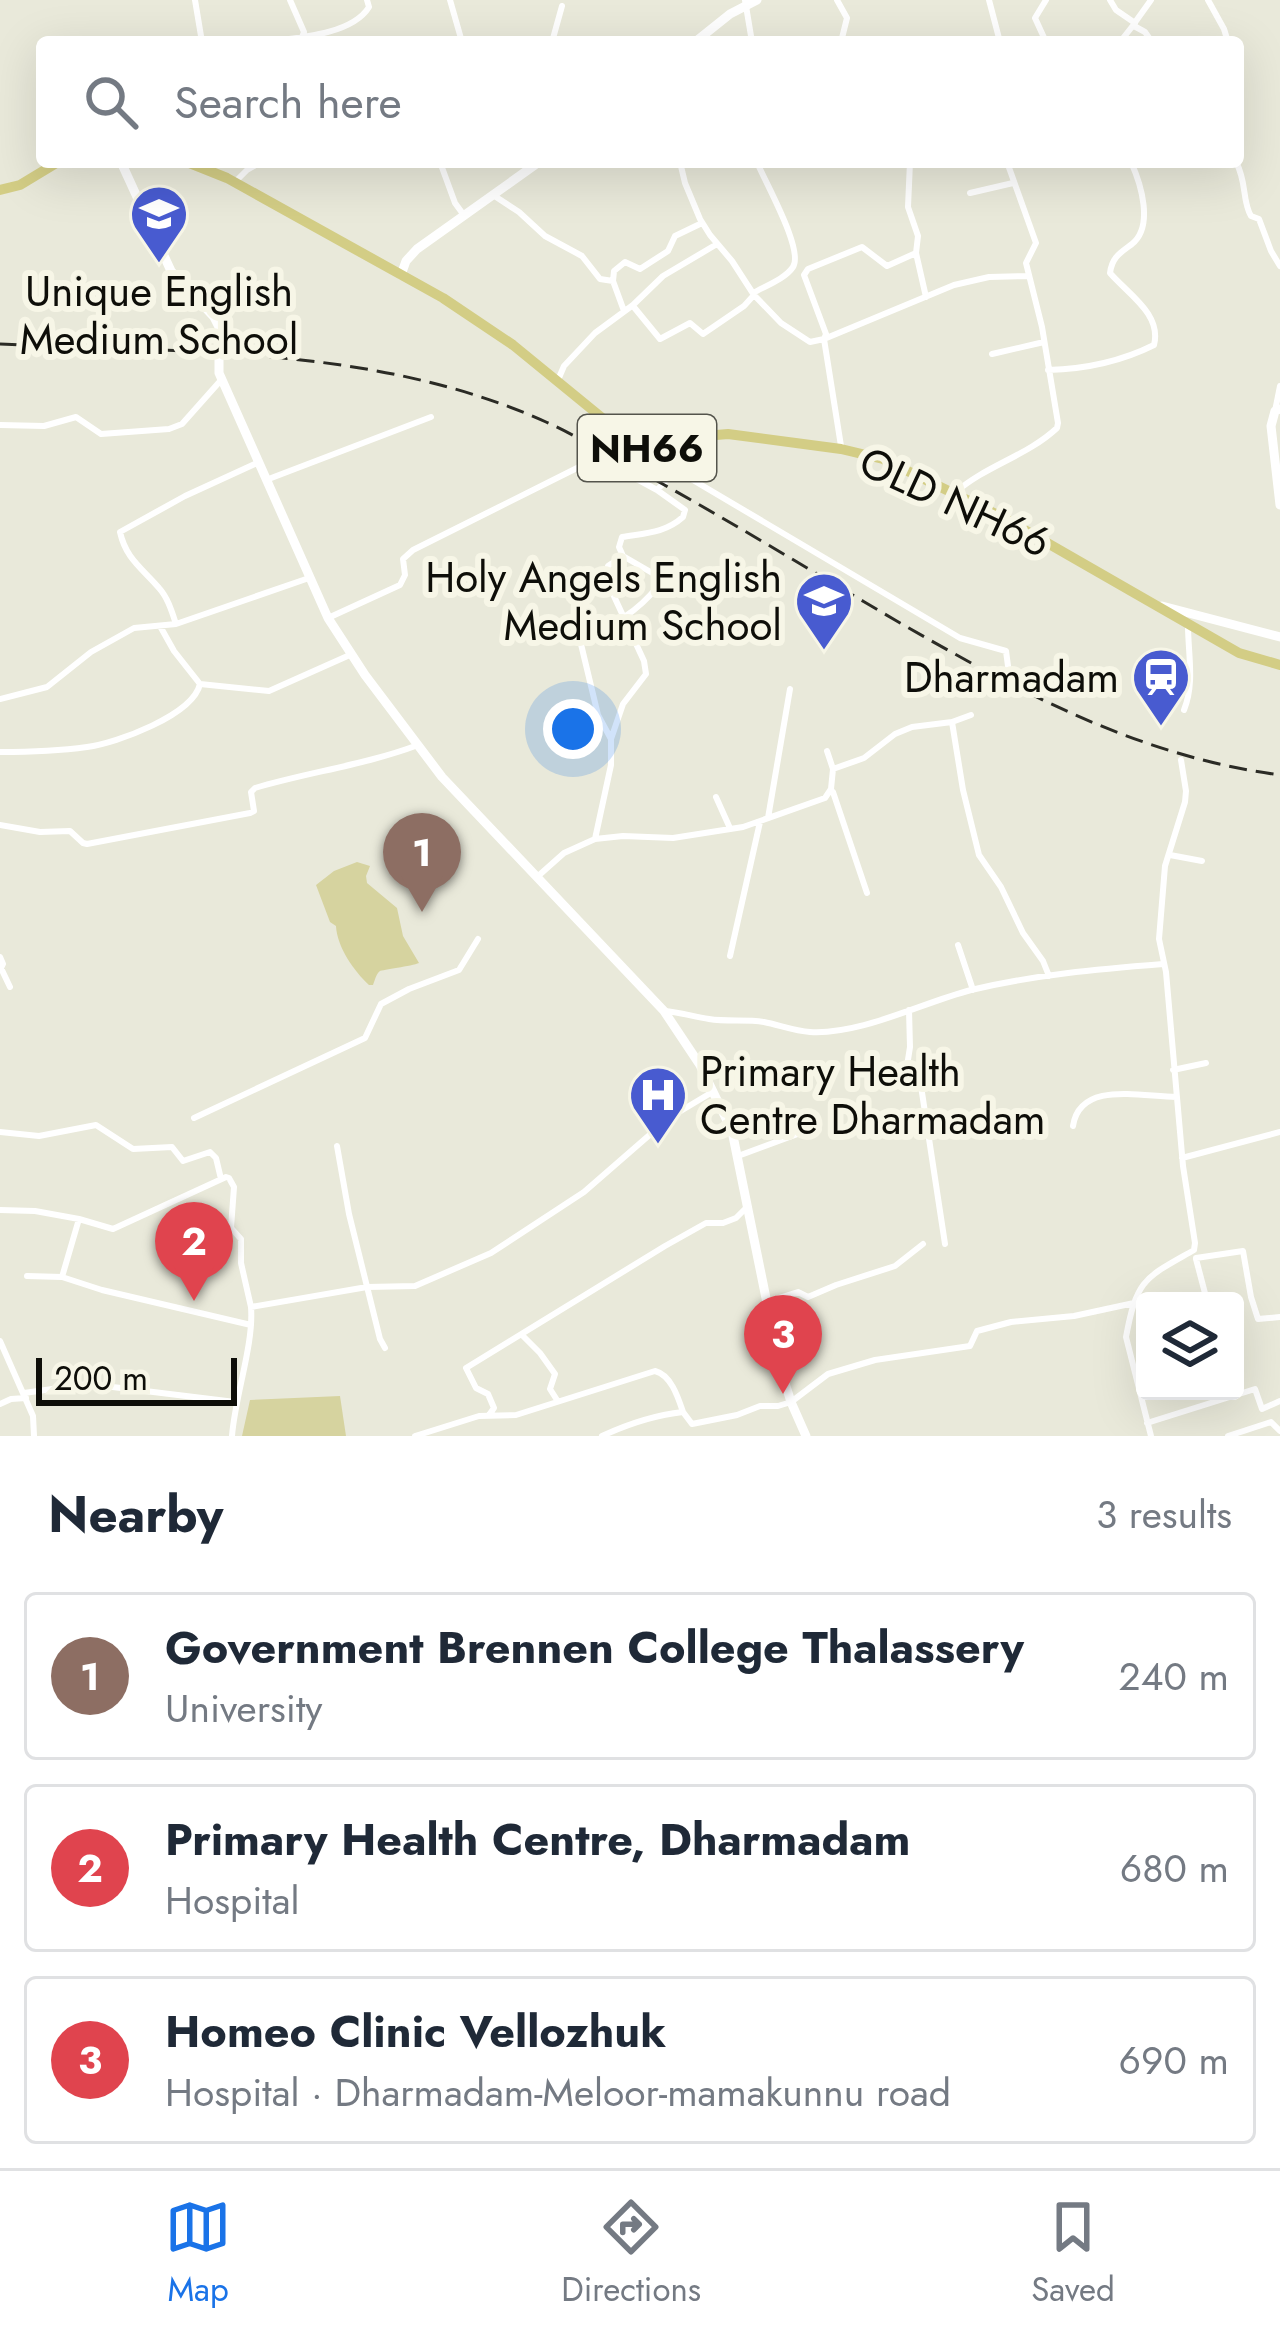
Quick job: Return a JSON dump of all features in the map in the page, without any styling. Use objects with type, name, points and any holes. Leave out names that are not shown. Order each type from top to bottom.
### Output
[{"type":"main road","points":[[703,36],[745,3],[758,0]]},
{"type":"main road","points":[[0,190],[20,185],[48,168]]},
{"type":"main road","points":[[124,168],[171,271],[219,327],[217,365],[328,618],[442,777],[664,1011],[714,1091],[738,1156],[780,1367],[806,1436]]},
{"type":"main road","name":"NH66","points":[[201,168],[443,298],[513,345],[639,448]]},
{"type":"main road","points":[[401,275],[417,249],[531,168]]},
{"type":"main road","points":[[1278,410],[1270,426],[1280,506]]},
{"type":"main road","name":"OLD NH66","points":[[639,448],[728,434],[883,459],[1002,517],[1239,653],[1280,665]]},
{"type":"main road","points":[[1151,604],[1280,637]]},
{"type":"street","points":[[195,0],[201,36]]},
{"type":"street","points":[[290,0],[303,36]]},
{"type":"street","points":[[315,36],[361,17],[368,0]]},
{"type":"street","points":[[450,0],[460,36]]},
{"type":"street","points":[[837,0],[847,18],[842,36]]},
{"type":"street","points":[[988,0],[998,36]]},
{"type":"street","points":[[1043,36],[1035,18],[1046,0]]},
{"type":"street","points":[[1110,0],[1148,36]]},
{"type":"street","points":[[1125,36],[1151,0]]},
{"type":"street","points":[[1208,0],[1226,36]]},
{"type":"street","points":[[745,3],[751,36]]},
{"type":"street","points":[[554,36],[562,5]]},
{"type":"street","points":[[715,27],[716,36]]},
{"type":"street","points":[[235,183],[251,168]]},
{"type":"street","points":[[442,168],[465,217]]},
{"type":"street","points":[[681,168],[703,223],[753,294],[781,323],[810,342],[973,280],[1029,276]]},
{"type":"street","points":[[633,305],[660,339],[690,323],[703,334],[790,272],[796,263],[795,245],[760,168]]},
{"type":"street","points":[[910,168],[908,207],[926,297]]},
{"type":"street","points":[[954,494],[975,475],[1029,450],[1057,428],[1026,263],[1036,243],[1008,168]]},
{"type":"street","points":[[1048,370],[1116,362],[1154,345],[1157,338],[1142,304],[1110,273],[1112,262],[1138,236],[1145,209],[1133,168]]},
{"type":"street","points":[[1238,168],[1247,209],[1259,219],[1280,266]]},
{"type":"street","points":[[970,193],[1012,183]]},
{"type":"street","points":[[494,195],[545,236],[582,256],[600,279],[613,281]]},
{"type":"street","points":[[624,311],[614,271],[625,262],[640,269],[668,251],[675,236],[703,223]]},
{"type":"street","points":[[557,382],[575,352],[666,274],[717,244]]},
{"type":"street","points":[[841,449],[826,334],[804,275],[808,269],[862,247],[886,266],[916,253]]},
{"type":"street","points":[[659,256],[666,274]]},
{"type":"street","points":[[992,354],[1044,342]]},
{"type":"street","points":[[0,425],[44,426],[76,417],[101,434],[169,429],[182,424],[223,379]]},
{"type":"street","points":[[1278,410],[1280,386]]},
{"type":"street","points":[[266,480],[430,417]]},
{"type":"street","points":[[639,448],[960,638],[1006,651],[1008,666]]},
{"type":"street","points":[[328,618],[400,585],[404,559],[412,550],[591,461],[602,460],[681,505],[685,514],[668,529],[622,538],[623,556],[654,574],[658,586],[625,619],[580,640],[598,715],[610,739]]},
{"type":"street","points":[[176,624],[161,590],[131,562],[119,532],[257,463]]},
{"type":"street","points":[[657,490],[676,470]]},
{"type":"street","points":[[595,839],[611,765],[610,739],[623,704],[646,674],[605,575],[608,566],[623,556]]},
{"type":"street","points":[[0,699],[47,687],[124,632],[176,624],[309,578]]},
{"type":"street","points":[[1184,710],[1191,676],[1188,625]]},
{"type":"street","points":[[160,626],[200,684],[268,691],[352,654]]},
{"type":"street","points":[[0,752],[94,746],[163,721],[195,698],[200,684]]},
{"type":"street","points":[[730,956],[790,689]]},
{"type":"street","points":[[833,770],[864,758],[895,734],[971,715]]},
{"type":"street","points":[[952,722],[979,855],[1049,976]]},
{"type":"street","points":[[0,825],[70,831],[87,844],[126,838],[250,813],[255,788],[418,745]]},
{"type":"street","points":[[827,751],[833,770],[831,789],[867,892]]},
{"type":"street","points":[[1181,760],[1185,802],[1168,858],[1159,938],[1182,1158],[1205,1292]]},
{"type":"street","points":[[1183,776],[1193,777]]},
{"type":"street","points":[[537,877],[564,854],[595,839],[673,838],[729,828],[820,801],[831,789]]},
{"type":"street","points":[[716,797],[729,828]]},
{"type":"street","points":[[1168,858],[1202,861]]},
{"type":"street","points":[[194,1118],[365,1037],[381,1004],[459,970],[478,939]]},
{"type":"street","points":[[958,945],[973,990]]},
{"type":"street","points":[[0,957],[10,986]]},
{"type":"street","points":[[664,1011],[811,1032],[880,1021],[973,990],[1163,964]]},
{"type":"street","points":[[1167,989],[1179,987]]},
{"type":"street","points":[[909,1010],[907,1066],[921,1085],[945,1244]]},
{"type":"street","points":[[1173,1070],[1206,1063]]},
{"type":"street","points":[[251,1307],[367,1287],[415,1286],[490,1253],[584,1192],[668,1118],[714,1091]]},
{"type":"street","points":[[1073,1126],[1087,1100],[1100,1096],[1176,1097]]},
{"type":"street","points":[[0,1132],[39,1136],[96,1125],[133,1149],[172,1147],[183,1161],[209,1152],[216,1158],[220,1179]]},
{"type":"street","points":[[738,1156],[803,1132]]},
{"type":"street","points":[[1182,1158],[1280,1132]]},
{"type":"street","points":[[337,1145],[349,1214],[385,1348]]},
{"type":"street","points":[[0,1210],[35,1211],[112,1229],[230,1178],[234,1186],[227,1227],[241,1239],[251,1307],[232,1436]]},
{"type":"street","points":[[489,1415],[494,1408],[488,1394],[476,1388],[466,1368],[665,1246],[706,1223],[736,1218],[748,1205]]},
{"type":"street","points":[[62,1277],[79,1219]]},
{"type":"street","points":[[766,1302],[798,1292],[808,1297],[895,1266],[923,1244]]},
{"type":"street","points":[[1151,1436],[1126,1337],[1144,1279],[1162,1266],[1195,1254],[1243,1251],[1258,1318],[1280,1317]]},
{"type":"street","points":[[27,1276],[62,1277],[251,1324]]},
{"type":"street","points":[[415,1436],[489,1415],[516,1414],[655,1371],[667,1379],[692,1424],[791,1402],[828,1374],[874,1360],[970,1346],[977,1331],[1134,1303]]},
{"type":"street","points":[[522,1335],[555,1374],[550,1389],[561,1401]]},
{"type":"street","points":[[0,1341],[33,1416],[34,1436]]},
{"type":"street","points":[[0,1404],[88,1384],[235,1402]]},
{"type":"street","points":[[1147,1423],[1255,1389],[1262,1409],[1280,1401]]},
{"type":"street","points":[[602,1436],[652,1417],[683,1412]]},
{"type":"street","points":[[1228,1436],[1271,1422],[1280,1431]]},
{"type":"shaded area","points":[[357,862],[370,866],[367,883],[397,908],[403,936],[419,963],[380,971],[373,985],[347,958],[316,885]]},
{"type":"shaded area","points":[[340,1396],[346,1436],[242,1436],[250,1400]]},
{"type":"railway","points":[[0,344],[278,358],[414,379],[481,397],[546,422],[619,460],[1033,695],[1177,753],[1280,775]]},
{"type":"place","name":"Unique English Medium School","points":[[159,265]]},
{"type":"place","name":"Holy Angels English Medium School","points":[[824,652]]},
{"type":"place","name":"Dharmadam","points":[[1161,728]]},
{"type":"place","name":"Government Brennen College Thalassery","points":[[422,912]]},
{"type":"place","name":"Primary Health Centre Dharmadam","points":[[658,1146]]},
{"type":"place","name":"Primary Health Centre, Dharmadam","points":[[194,1301]]},
{"type":"place","name":"Homeo Clinic Vellozhuk","points":[[783,1394]]}]
